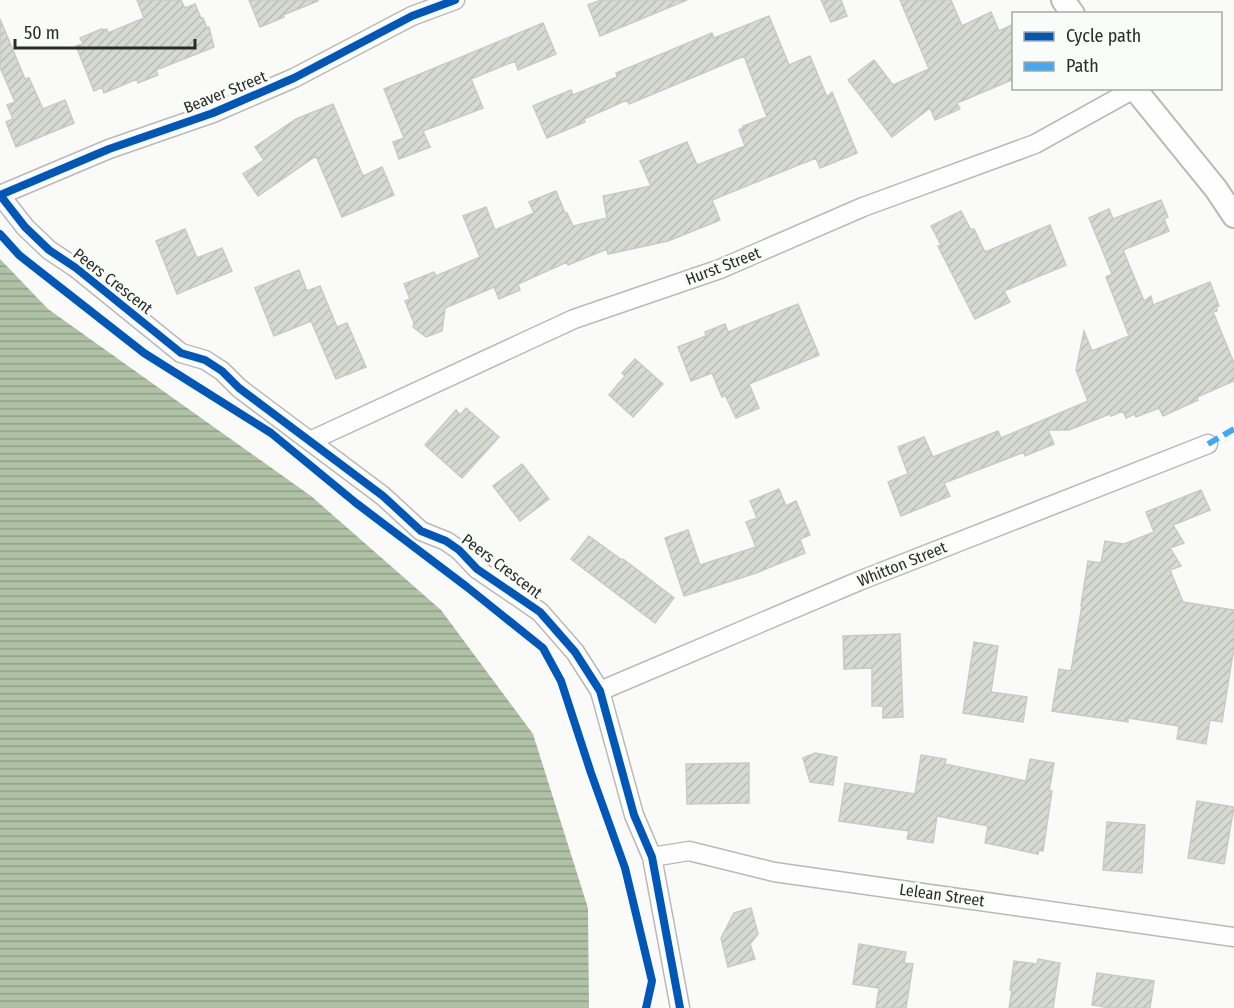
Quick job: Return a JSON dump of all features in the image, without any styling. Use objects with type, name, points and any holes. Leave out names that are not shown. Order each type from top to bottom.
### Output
[{"type":"street","name":"Beaver Street","points":[[0,195],[109,149],[224,109],[294,78],[412,16],[455,0]]},
{"type":"street","points":[[1062,0],[1071,12]]},
{"type":"street","name":"Hurst Street","points":[[310,441],[574,319],[720,269],[863,207],[1035,144],[1130,90]]},
{"type":"street","points":[[1136,90],[1216,189],[1234,216]]},
{"type":"street","name":"Peers Crescent","points":[[0,195],[25,227],[49,250],[76,268],[181,353],[205,360],[222,371],[239,388],[383,496],[421,531],[446,541],[459,550],[477,569],[540,612],[575,652],[600,691],[634,816],[652,857],[680,1008]]},
{"type":"street","name":"Whitton Street","points":[[600,691],[860,581],[1208,444]]},
{"type":"street","name":"Lelean Street","points":[[652,857],[689,851],[774,872],[1234,937]]},
{"type":"shaded area","points":[[0,259],[48,309],[311,496],[441,610],[533,734],[588,908],[589,1008],[0,1008]]},
{"type":"building","points":[[137,0],[181,0],[185,8],[195,4],[207,28],[209,27],[214,47],[156,70],[158,75],[138,83],[137,79],[104,93],[102,87],[94,91],[76,46],[83,44],[80,38],[102,29],[107,29],[108,33],[144,18]]},
{"type":"building","points":[[249,0],[318,0],[318,1],[260,27]]},
{"type":"building","points":[[601,0],[687,0],[600,36],[588,5]]},
{"type":"building","points":[[821,0],[841,0],[847,16],[831,22]]},
{"type":"building","points":[[900,0],[951,0],[962,26],[991,12],[999,31],[1012,25],[1012,80],[957,103],[960,109],[935,120],[930,108],[892,137],[848,80],[874,60],[893,85],[929,69]]},
{"type":"building","points":[[769,16],[789,65],[810,56],[827,97],[832,92],[857,153],[820,168],[816,158],[712,200],[720,220],[668,241],[608,254],[607,249],[568,265],[567,262],[518,284],[520,290],[499,299],[494,287],[445,308],[442,331],[426,337],[413,327],[414,323],[405,301],[410,299],[404,284],[434,272],[436,276],[480,257],[463,216],[486,207],[495,230],[534,213],[529,202],[556,191],[573,226],[607,218],[603,196],[651,186],[640,161],[687,142],[697,165],[745,146],[739,130],[743,126],[767,117],[744,56],[629,104],[627,100],[584,119],[585,122],[547,138],[533,106],[571,90],[573,95],[617,77],[616,73],[712,33],[714,38]]},
{"type":"building","points":[[0,19],[25,79],[29,78],[43,109],[65,100],[74,123],[16,147],[6,122],[13,119],[7,105],[15,102],[0,67]]},
{"type":"building","points":[[543,23],[556,54],[518,70],[515,61],[471,79],[483,108],[423,131],[430,147],[399,159],[393,142],[404,138],[384,89]]},
{"type":"building","points":[[333,104],[363,176],[382,167],[394,195],[342,217],[316,156],[258,196],[243,174],[264,160],[255,147],[296,119]]},
{"type":"building","points":[[1161,200],[1168,217],[1164,219],[1169,231],[1123,250],[1144,301],[1151,296],[1153,305],[1210,282],[1219,306],[1216,307],[1217,311],[1213,312],[1234,363],[1234,381],[1197,397],[1198,400],[1163,416],[1159,408],[1136,417],[1135,414],[1126,418],[1123,411],[1069,430],[1048,430],[1054,444],[1025,456],[1024,452],[944,483],[950,496],[901,516],[888,482],[908,474],[898,447],[924,437],[933,457],[998,431],[1001,438],[1088,401],[1076,370],[1084,331],[1092,351],[1129,336],[1106,277],[1112,274],[1089,218],[1109,209],[1113,219]]},
{"type":"building","points":[[961,211],[971,230],[974,229],[985,252],[1050,225],[1066,265],[1004,291],[1010,302],[975,319],[938,246],[941,245],[931,226]]},
{"type":"building","points":[[185,229],[197,258],[222,248],[232,271],[177,294],[156,241]]},
{"type":"building","points":[[299,270],[307,291],[320,286],[337,327],[347,323],[366,367],[336,379],[311,321],[274,336],[255,288]]},
{"type":"building","points":[[798,304],[819,355],[749,384],[759,408],[736,418],[725,395],[722,397],[712,373],[691,381],[678,347],[706,336],[705,332],[725,324],[728,332]]},
{"type":"building","points":[[635,359],[663,384],[633,417],[609,395],[625,376],[622,373]]},
{"type":"building","points":[[466,408],[499,437],[462,478],[425,445],[456,410],[460,415]]},
{"type":"building","points":[[522,464],[549,499],[520,521],[493,486]]},
{"type":"building","points":[[779,489],[786,506],[796,501],[810,535],[800,539],[805,553],[756,573],[684,596],[665,538],[688,530],[700,565],[756,547],[746,522],[757,518],[750,501]]},
{"type":"building","points":[[1201,490],[1210,510],[1173,525],[1184,543],[1170,548],[1181,566],[1170,570],[1183,602],[1234,610],[1234,647],[1222,722],[1210,720],[1206,744],[1177,739],[1179,726],[1128,718],[1128,722],[1052,711],[1059,669],[1071,671],[1088,561],[1101,563],[1105,541],[1124,544],[1154,532],[1146,512]]},
{"type":"building","points":[[589,536],[674,598],[655,623],[571,559]]},
{"type":"building","points":[[900,634],[903,717],[883,718],[883,706],[872,706],[872,668],[844,669],[843,636]]},
{"type":"building","points":[[974,642],[998,646],[991,692],[1027,697],[1023,722],[963,713]]},
{"type":"building","points":[[815,753],[837,757],[833,785],[810,782],[803,758]]},
{"type":"building","points":[[921,755],[946,759],[945,764],[1026,781],[1030,759],[1054,763],[1043,851],[1039,850],[1038,854],[985,843],[988,826],[937,816],[933,843],[907,839],[909,831],[839,821],[845,783],[915,794]]},
{"type":"building","points":[[749,763],[749,803],[687,804],[686,764]]},
{"type":"building","points":[[1197,801],[1234,807],[1224,864],[1188,858]]},
{"type":"building","points":[[1107,822],[1145,825],[1142,873],[1103,870]]},
{"type":"building","points":[[751,908],[758,934],[750,944],[755,959],[728,967],[721,938],[734,913]]},
{"type":"building","points":[[859,944],[906,952],[904,963],[913,964],[906,1008],[876,1008],[879,988],[853,984]]},
{"type":"building","points":[[1038,959],[1060,963],[1053,1008],[1009,1008],[1014,961],[1037,964]]},
{"type":"building","points":[[1097,973],[1154,981],[1150,1008],[1110,1008],[1092,1005]]},
{"type":"marked path","points":[[1208,444],[1234,429]]},
{"type":"cycle path","points":[[455,0],[412,16],[294,78],[213,113],[109,149],[0,195],[25,227],[49,250],[76,268],[181,353],[205,360],[222,371],[239,388],[383,496],[421,531],[446,541],[459,550],[477,569],[540,612],[575,652],[600,691],[634,815],[652,857],[680,1008]]},
{"type":"cycle path","points":[[0,234],[19,255],[144,353],[271,433],[356,503],[543,648],[561,681],[625,868],[652,981],[646,1008]]}]
